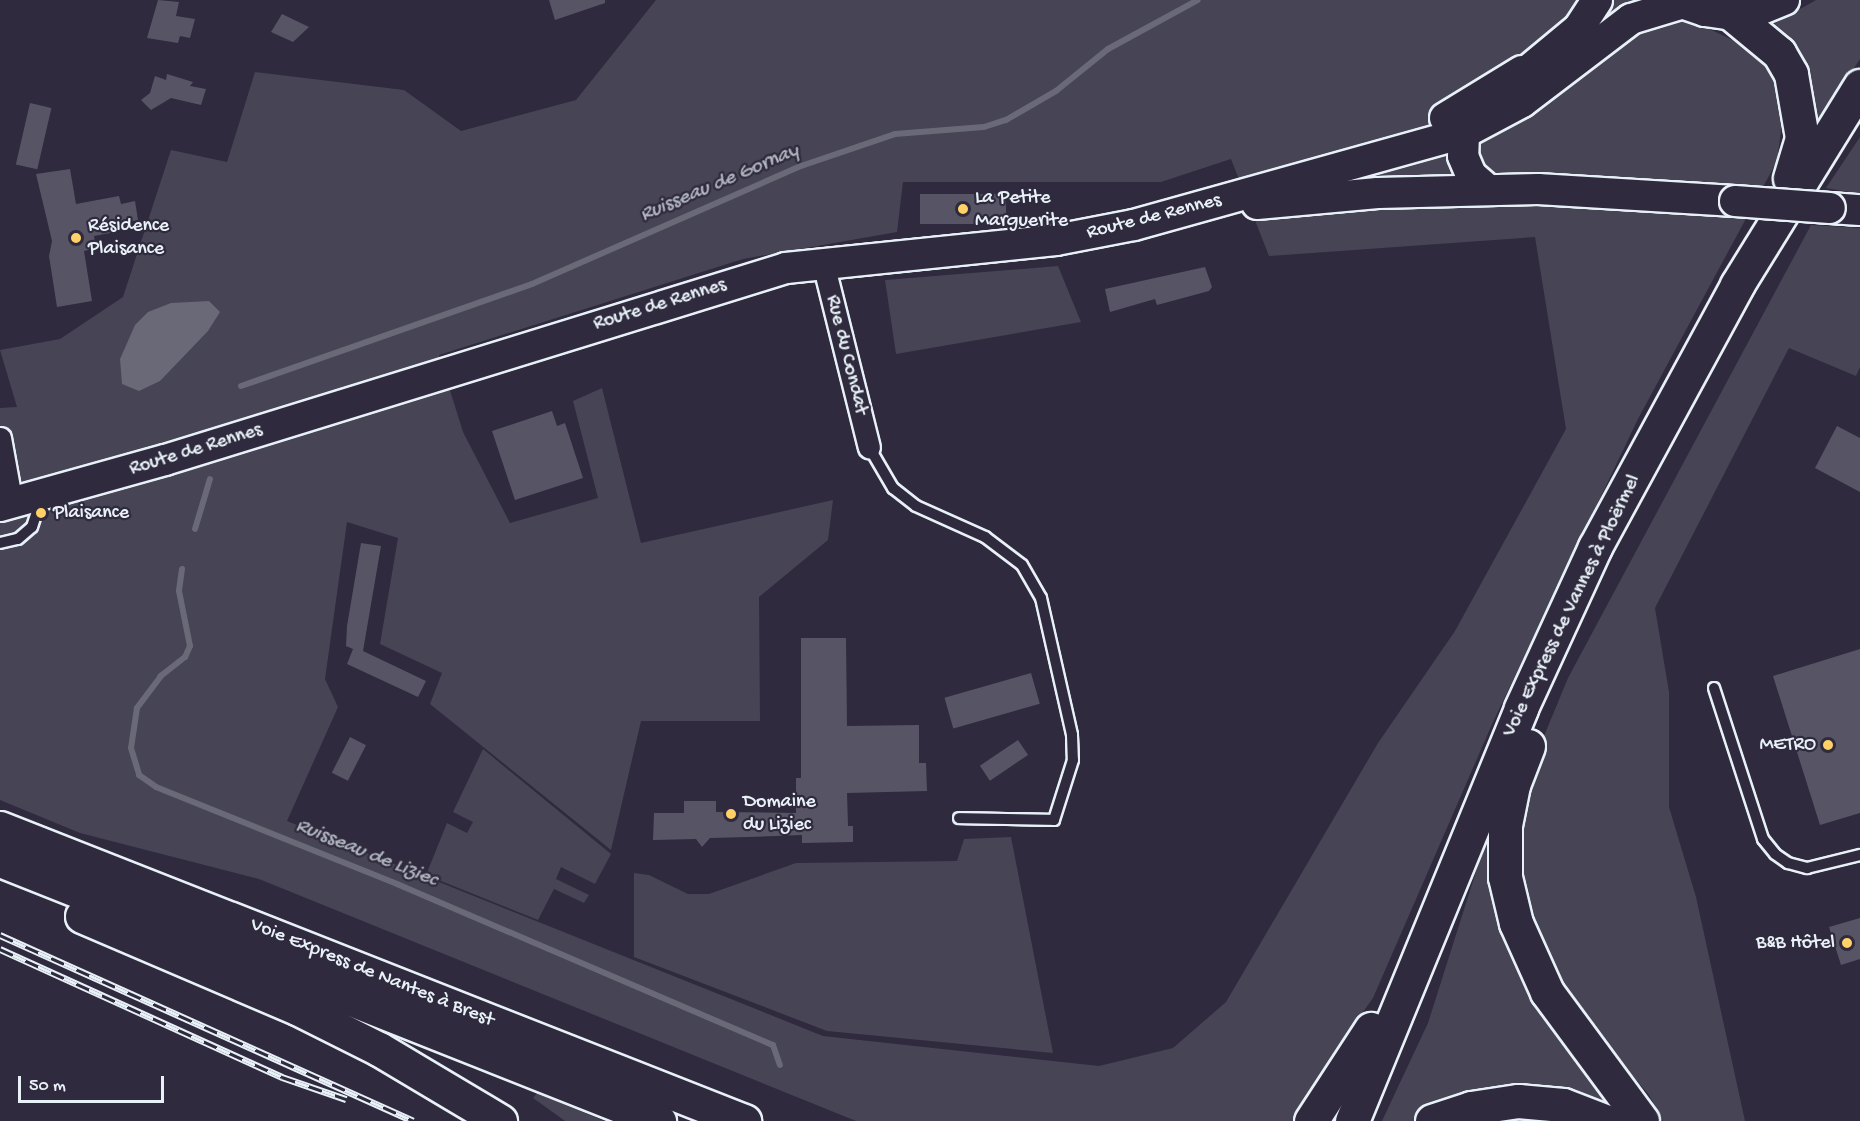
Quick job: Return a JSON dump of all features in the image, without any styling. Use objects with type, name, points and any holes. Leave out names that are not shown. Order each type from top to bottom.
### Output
[{"type":"highway","points":[[1733,15],[1779,52],[1791,74],[1802,138],[1795,167],[1737,285]]},
{"type":"highway","name":"Voie Express de Vannes à Ploërmel","points":[[1352,1121],[1473,822],[1595,547],[1737,285],[1860,86]]},
{"type":"highway","name":"Voie Express de Vannes à Ploërmel","points":[[1365,1121],[1479,833],[1553,662],[1747,294],[1860,104]]},
{"type":"highway","points":[[1553,662],[1554,685],[1508,805],[1504,848],[1510,903],[1530,960],[1547,992],[1642,1121]]},
{"type":"highway","points":[[1311,1121],[1339,1083],[1373,1026],[1411,948],[1457,835],[1473,822]]},
{"type":"highway","name":"Voie Express de Nantes à Brest","points":[[0,828],[744,1121]]},
{"type":"highway","name":"Voie Express de Nantes à Brest","points":[[0,860],[659,1121]]},
{"type":"highway","points":[[0,880],[297,1008],[379,1049],[500,1121]]},
{"type":"highway","points":[[1432,1121],[1471,1108],[1518,1101],[1563,1105],[1605,1121]]},
{"type":"main road","name":"Route de Rennes","points":[[1464,133],[1480,110],[1579,28],[1598,0]]},
{"type":"main road","points":[[1677,2],[1733,15],[1759,10],[1784,0]]},
{"type":"main road","name":"Route de Rennes","points":[[6,505],[42,496],[600,323],[786,268],[1046,242],[1192,209],[1464,133],[1522,102],[1631,19],[1677,2]]},
{"type":"main road","name":"Route de Rennes","points":[[1333,168],[1441,120],[1538,62]]},
{"type":"main road","points":[[1522,102],[1489,132],[1483,151],[1491,173],[1538,189]]},
{"type":"main road","points":[[1464,133],[1463,156],[1471,175],[1488,190]]},
{"type":"main road","points":[[1192,209],[1220,212],[1262,203],[1378,193],[1538,189],[1860,210]]},
{"type":"street","name":"Rue du Condat","points":[[823,263],[869,447]]},
{"type":"street","points":[[0,438],[6,505]]},
{"type":"lane","points":[[869,447],[893,488],[916,506],[985,537],[1022,565],[1041,598],[1072,735],[1073,760],[1054,820],[959,818]]},
{"type":"lane","points":[[0,543],[18,539],[32,527],[42,496]]},
{"type":"lane","points":[[1714,688],[1763,839],[1775,854],[1788,863],[1807,868],[1860,855]]},
{"type":"shaded area","points":[[656,0],[1649,0],[1768,57],[1772,25],[1816,0],[1860,0],[1860,59],[1818,124],[1784,109],[1777,161],[1638,419],[1493,722],[1373,998],[1345,1037],[1353,1090],[1340,1121],[856,1121],[259,879],[80,833],[0,800],[0,408],[17,407],[0,350],[60,339],[123,297],[171,150],[227,162],[255,72],[404,90],[461,131],[576,100]],"holes":[[[1231,159],[1269,256],[1535,237],[1566,429],[1455,631],[1378,743],[1226,1002],[1173,1048],[1099,1066],[823,1036],[287,821],[338,707],[325,679],[347,522],[398,538],[380,644],[442,673],[430,704],[611,850],[641,721],[760,721],[759,597],[828,540],[833,500],[641,543],[602,388],[573,401],[598,498],[510,523],[463,432],[439,355],[743,259],[897,232],[903,182],[1161,182]]]},
{"type":"shaded area","points":[[1860,137],[1860,194],[1826,188]]},
{"type":"shaded area","points":[[1811,225],[1860,228],[1860,367],[1856,376],[1789,348],[1655,608],[1669,692],[1669,807],[1696,897],[1745,1121],[1663,1121],[1649,1095],[1559,989],[1527,926],[1517,820],[1527,777],[1568,678]]},
{"type":"shaded area","points":[[1058,266],[1081,322],[896,354],[885,280]]},
{"type":"shaded area","points":[[483,749],[611,854],[595,884],[561,867],[556,879],[589,895],[584,903],[554,889],[538,920],[426,875],[447,823],[467,833],[473,822],[453,812]]},
{"type":"shaded area","points":[[1011,837],[1053,1053],[827,1031],[634,957],[634,873],[649,875],[688,894],[709,894],[796,863],[957,861],[964,839]]},
{"type":"shaded area","points":[[1487,837],[1494,837],[1499,907],[1518,969],[1564,1036],[1632,1121],[1382,1121],[1428,1023]]},
{"type":"shaded area","points":[[537,1093],[604,1121],[565,1121],[533,1098]]},
{"type":"water","points":[[209,301],[220,312],[208,331],[160,381],[139,391],[122,384],[120,359],[135,325],[148,312],[171,303]]},
{"type":"building","points":[[158,0],[179,2],[176,16],[195,19],[190,38],[180,36],[178,43],[147,38]]},
{"type":"building","points":[[549,0],[605,0],[605,3],[555,20]]},
{"type":"building","points":[[282,14],[309,27],[293,42],[271,32]]},
{"type":"building","points":[[167,74],[193,82],[190,86],[206,89],[201,105],[171,98],[151,110],[141,100],[150,93],[155,76],[166,80]]},
{"type":"building","points":[[30,103],[51,108],[37,169],[16,164]]},
{"type":"building","name":"Résidence Plaisance","points":[[70,169],[76,204],[119,196],[121,204],[135,201],[138,220],[124,223],[126,230],[94,236],[96,248],[84,251],[92,301],[57,307],[49,256],[52,241],[36,174]]},
{"type":"building","name":"La Petite Marguerite","points":[[920,194],[1006,194],[1006,224],[920,224]]},
{"type":"building","points":[[1205,267],[1212,287],[1209,291],[1157,305],[1155,299],[1110,312],[1105,289]]},
{"type":"building","points":[[552,411],[557,426],[565,423],[583,478],[515,500],[492,431]]},
{"type":"building","points":[[1837,426],[1860,438],[1860,492],[1815,468]]},
{"type":"building","points":[[361,543],[381,546],[363,651],[426,681],[418,697],[347,664],[353,649],[346,646],[347,626]]},
{"type":"building","points":[[801,638],[846,638],[847,726],[919,725],[919,763],[926,763],[927,791],[847,793],[848,826],[853,826],[853,842],[802,843],[802,835],[710,838],[702,847],[696,839],[653,840],[654,813],[684,813],[684,801],[716,801],[716,812],[796,813],[796,778],[801,778]]},
{"type":"building","name":"METRO","points":[[1860,649],[1860,813],[1820,825],[1773,676]]},
{"type":"building","points":[[1031,673],[1040,704],[953,729],[944,698]]},
{"type":"building","points":[[350,737],[366,745],[348,781],[332,773]]},
{"type":"building","points":[[1018,740],[1028,755],[990,781],[980,766]]},
{"type":"building","name":"B&B Hôtel","points":[[1860,918],[1860,959],[1841,965],[1829,927]]},
{"type":"waterway","name":"Ruisseau de Gornay","points":[[241,386],[532,284],[801,166],[895,134],[984,127],[1006,120],[1056,91],[1108,49],[1198,0]]},
{"type":"waterway","name":"Ruisseau de Liziec","points":[[195,529],[210,479]]},
{"type":"waterway","name":"Ruisseau de Liziec","points":[[182,569],[179,591],[190,646],[185,657],[161,676],[137,708],[131,748],[139,775],[156,787],[397,884],[773,1045],[780,1065]]},
{"type":"railway","points":[[0,935],[413,1121]]},
{"type":"railway","points":[[0,949],[282,1077],[346,1099]]},
{"type":"place","name":"La Petite Marguerite","points":[[963,209]]},
{"type":"place","name":"Résidence Plaisance","points":[[76,238]]},
{"type":"place","name":"Plaisance","points":[[41,513]]},
{"type":"place","name":"METRO","points":[[1828,745]]},
{"type":"place","name":"Domaine du Liziec","points":[[731,814]]},
{"type":"place","name":"B&B Hôtel","points":[[1847,943]]}]
